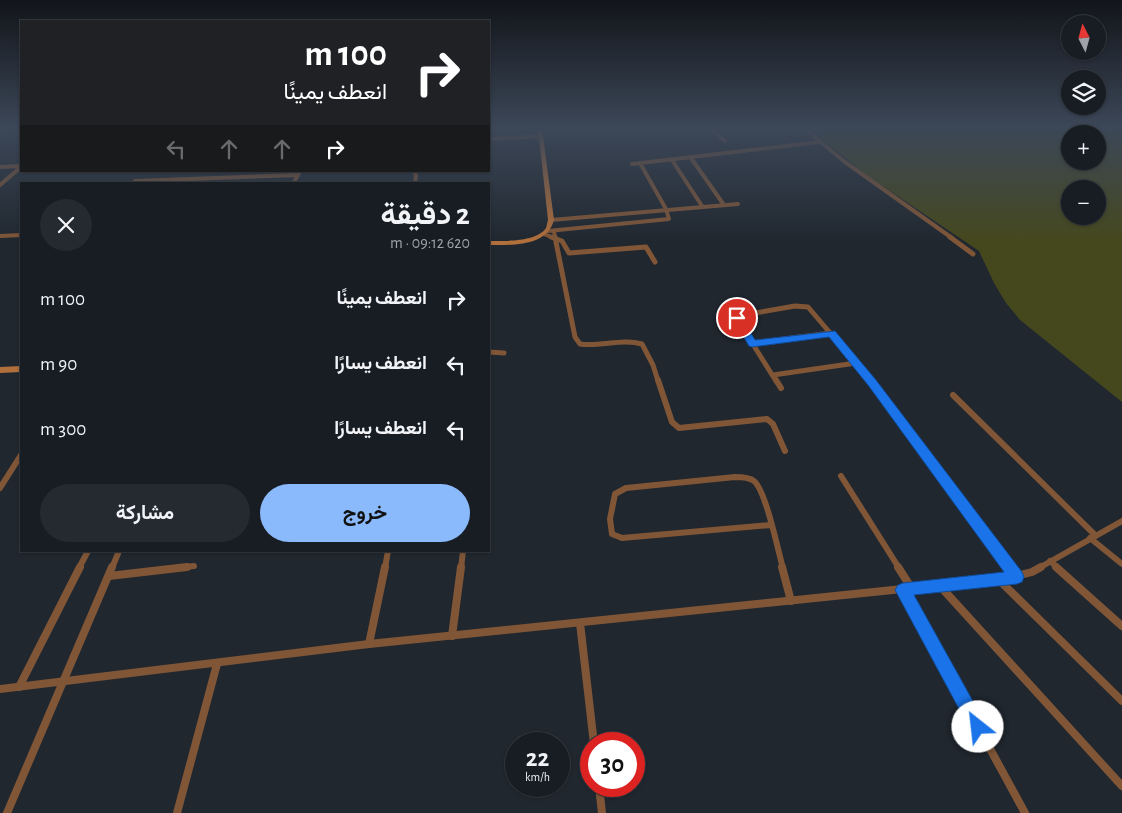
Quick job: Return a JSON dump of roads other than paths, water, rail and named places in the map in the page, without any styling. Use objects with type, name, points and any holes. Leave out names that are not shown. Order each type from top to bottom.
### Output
[{"type":"main road","points":[[490,242],[523,240],[548,232],[551,220],[544,166]]},
{"type":"main road","points":[[0,370],[20,369]]},
{"type":"street","points":[[0,167],[20,166]]},
{"type":"street","points":[[548,232],[666,220],[670,217],[642,166]]},
{"type":"street","points":[[676,166],[702,206]]},
{"type":"street","points":[[697,166],[724,205]]},
{"type":"street","points":[[849,166],[973,254]]},
{"type":"street","points":[[0,185],[20,167]]},
{"type":"street","points":[[135,181],[299,173]]},
{"type":"street","points":[[551,220],[738,204]]},
{"type":"street","points":[[548,232],[562,241],[569,253],[646,247],[655,262]]},
{"type":"street","points":[[548,232],[555,238],[575,337],[580,344],[594,345],[634,341],[642,344],[653,365],[672,422],[679,428],[767,419],[773,424],[786,451]]},
{"type":"street","points":[[0,236],[20,235]]},
{"type":"street","points":[[781,388],[739,322],[738,316],[795,306],[808,307],[856,363],[1017,577]]},
{"type":"street","points":[[752,343],[831,333]]},
{"type":"street","points":[[490,352],[504,353]]},
{"type":"street","points":[[773,375],[856,363]]},
{"type":"street","points":[[953,395],[1122,564]]},
{"type":"street","points":[[0,488],[20,457]]},
{"type":"street","points":[[841,476],[907,589],[1025,813]]},
{"type":"street","points":[[771,525],[622,538],[615,536],[611,532],[610,524],[614,494],[626,488],[734,477],[751,479],[757,484],[771,525],[791,601]]},
{"type":"street","points":[[1,690],[368,644],[999,580],[1032,572],[1122,521]]},
{"type":"street","points":[[19,687],[87,552]]},
{"type":"street","points":[[7,813],[33,756],[119,552]]},
{"type":"street","points":[[368,644],[388,552]]},
{"type":"street","points":[[452,636],[463,552]]},
{"type":"street","points":[[1050,561],[1122,626]]},
{"type":"street","points":[[108,576],[194,566]]},
{"type":"street","points":[[999,580],[1122,701]]},
{"type":"street","points":[[940,586],[1122,786]]},
{"type":"street","points":[[580,623],[593,732]]},
{"type":"street","points":[[177,813],[217,664]]},
{"type":"street","points":[[600,797],[602,813]]}]
